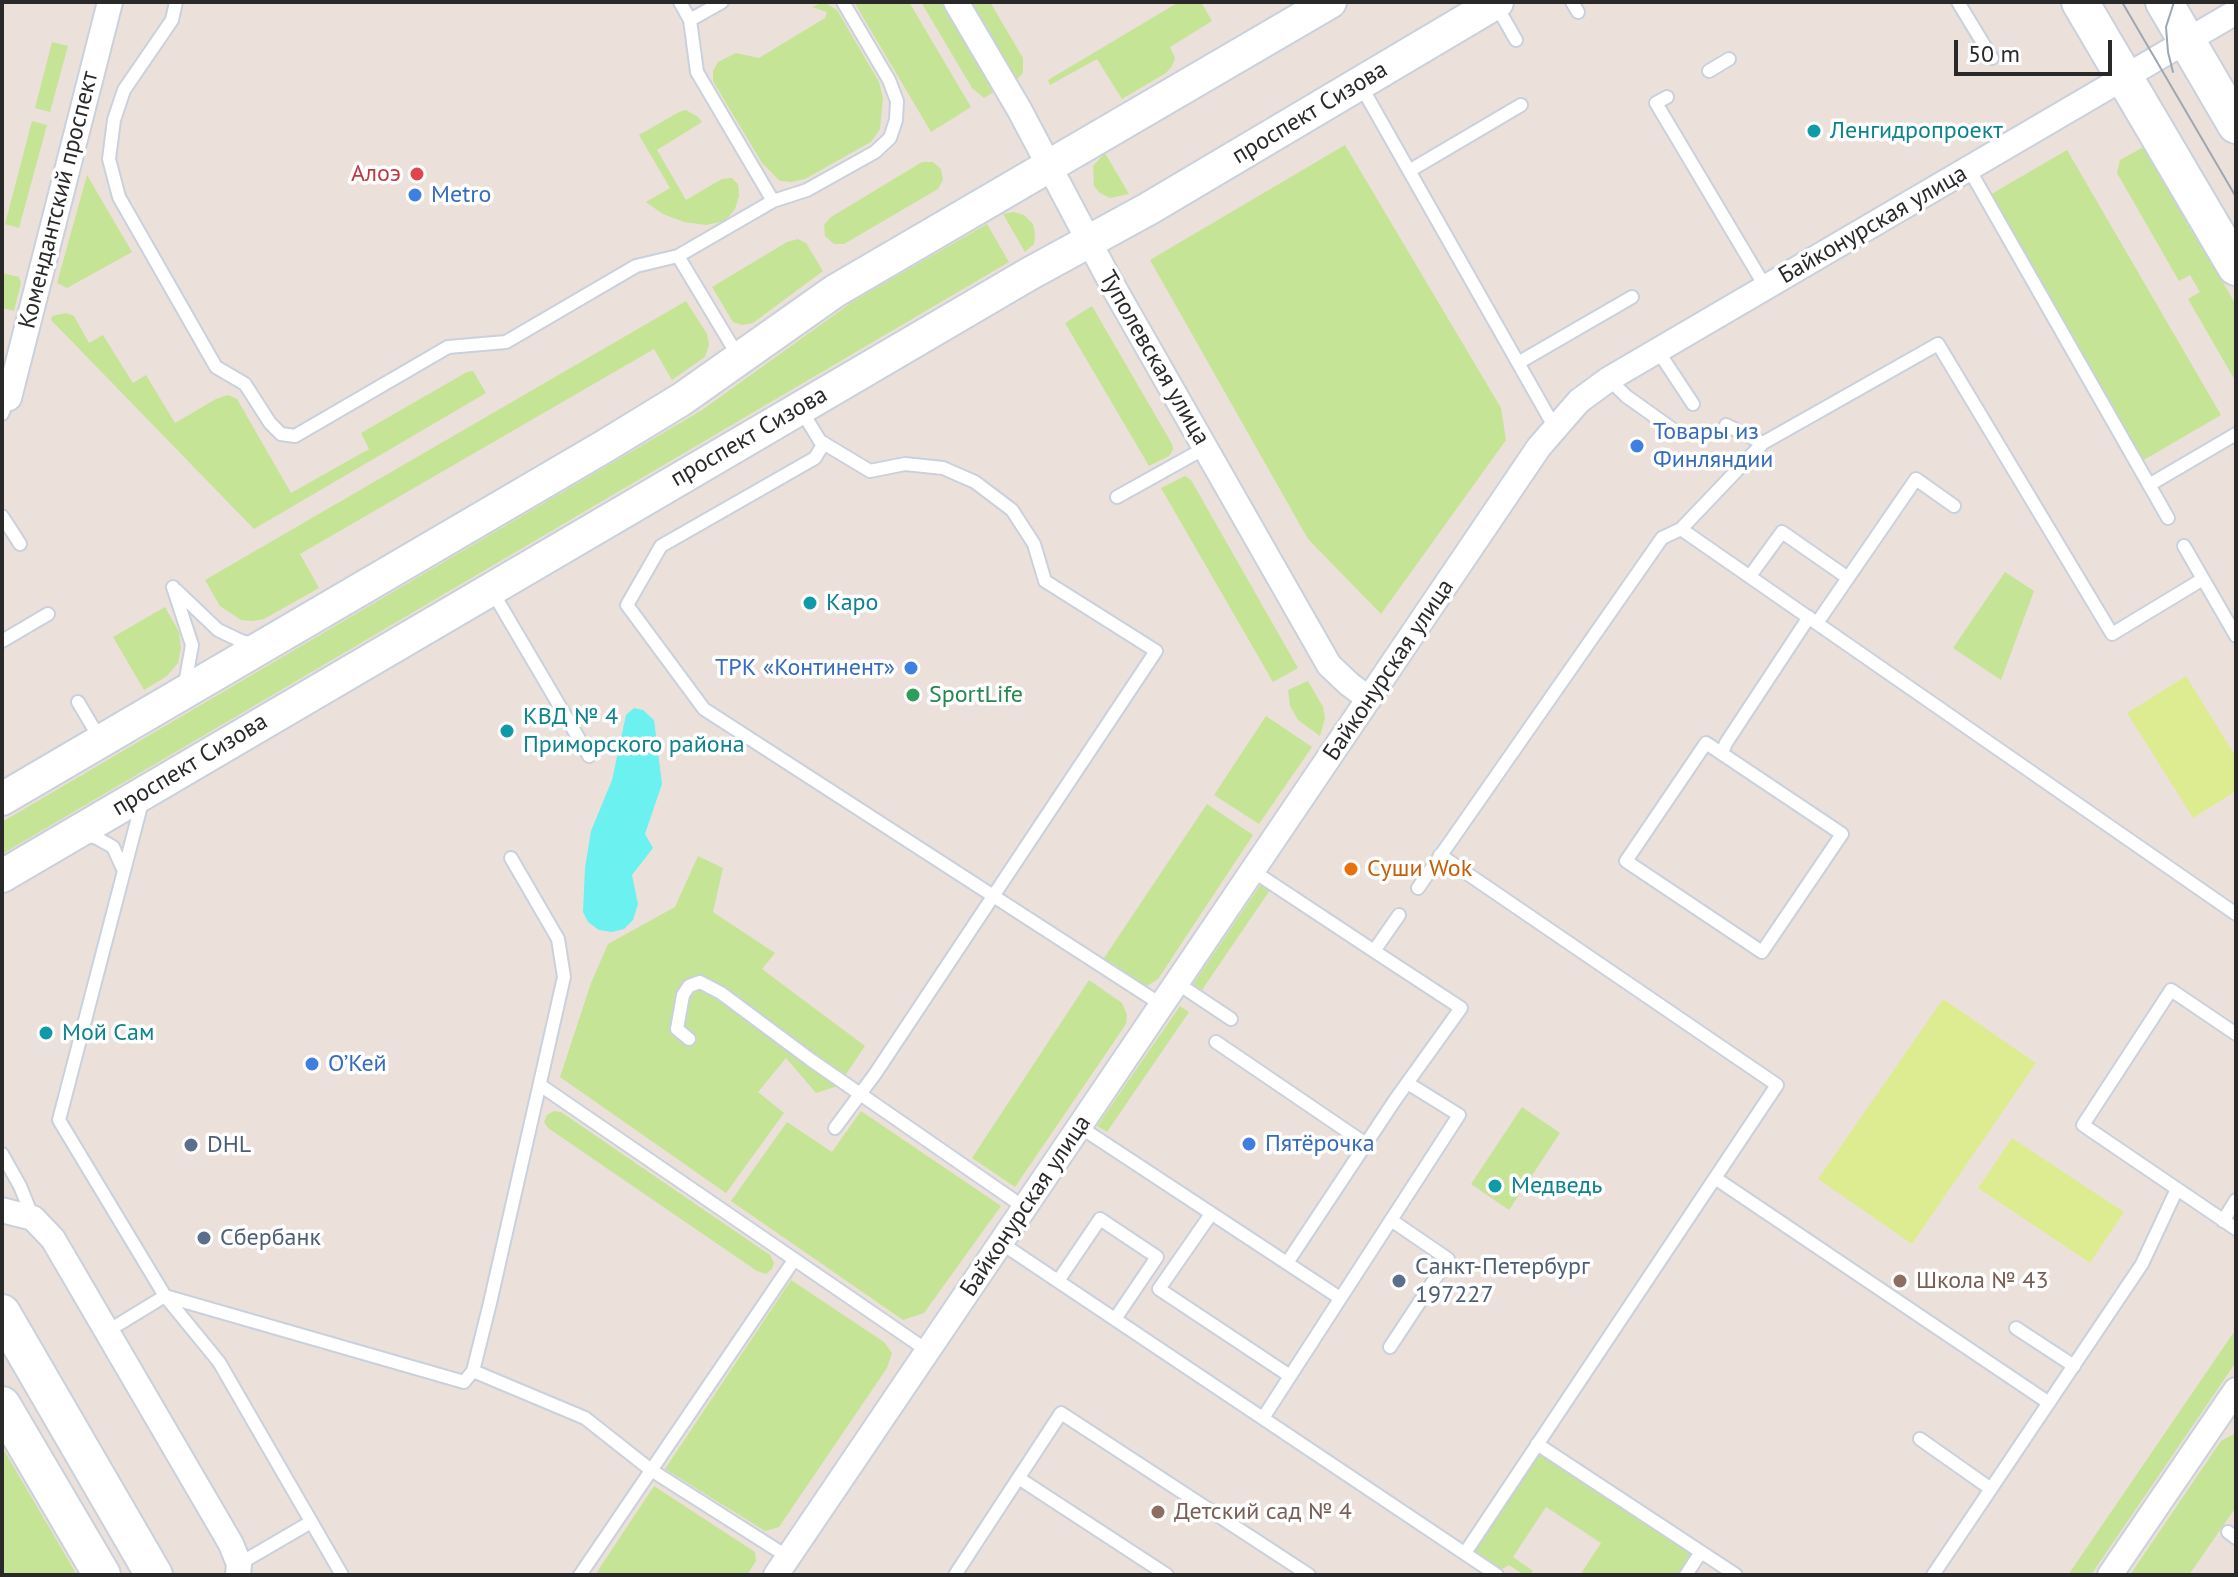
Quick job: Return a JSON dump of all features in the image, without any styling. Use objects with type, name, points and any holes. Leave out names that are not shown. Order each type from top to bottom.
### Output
[{"type":"main road","points":[[2080,2],[2236,267]]},
{"type":"main road","points":[[2164,2],[2236,125]]},
{"type":"main road","points":[[2,1313],[154,1575]]},
{"type":"main road","points":[[2,1405],[102,1575]]},
{"type":"street","name":"Комендантский проспект","points":[[4,403],[110,2]]},
{"type":"street","name":"Туполевская улица","points":[[956,2],[1329,665],[1369,699]]},
{"type":"street","points":[[2,799],[631,430],[682,399],[835,291],[1330,2]]},
{"type":"street","name":"проспект Сизова","points":[[2,876],[1496,2]]},
{"type":"street","name":"Байконурская улица","points":[[782,1566],[1539,447],[1579,401],[1609,379],[2236,12]]},
{"type":"street","points":[[2,1210],[33,1218],[53,1239],[231,1544],[238,1570]]},
{"type":"street","points":[[2110,1575],[2232,1404]]},
{"type":"lane","points":[[176,2],[172,20],[124,90],[114,120],[109,159],[119,197],[216,367],[245,384],[270,423],[281,434],[295,436],[448,347],[506,342],[636,266],[678,256],[773,201],[807,190],[875,152],[890,138],[896,120],[897,101],[889,80],[843,2]]},
{"type":"lane","points":[[680,2],[690,20],[697,72],[773,201]]},
{"type":"lane","points":[[690,20],[722,2]]},
{"type":"lane","points":[[1496,2],[1516,40]]},
{"type":"lane","points":[[1958,2],[1992,58]]},
{"type":"lane","points":[[1709,71],[1729,59]]},
{"type":"lane","points":[[1359,83],[1555,428]]},
{"type":"lane","points":[[1667,97],[1656,103],[1766,288]]},
{"type":"lane","points":[[1409,171],[1521,105]]},
{"type":"lane","points":[[1969,169],[2168,518]]},
{"type":"lane","points":[[678,256],[740,359]]},
{"type":"lane","points":[[1518,363],[1632,297]]},
{"type":"lane","points":[[1418,888],[1662,538],[1681,529],[1763,443],[1938,344],[2112,634],[2203,579]]},
{"type":"lane","points":[[1658,351],[1693,404]]},
{"type":"lane","points":[[1609,379],[1626,396],[1675,431]]},
{"type":"lane","points":[[800,408],[824,443],[870,471],[905,464],[943,468],[975,482],[1012,510],[1034,544],[1045,581],[1156,651],[861,1094],[835,1128]]},
{"type":"lane","points":[[1726,425],[1763,443]]},
{"type":"lane","points":[[2149,485],[2236,434]]},
{"type":"lane","points":[[824,443],[815,458],[661,546],[627,605],[704,709],[1162,1005]]},
{"type":"lane","points":[[1117,497],[1205,448]]},
{"type":"lane","points":[[1722,753],[1813,620],[1848,578],[1916,479],[1954,506]]},
{"type":"lane","points":[[2,516],[20,544]]},
{"type":"lane","points":[[1681,529],[2236,914]]},
{"type":"lane","points":[[1750,576],[1782,532],[1848,578]]},
{"type":"lane","points":[[2184,546],[2236,636]]},
{"type":"lane","points":[[180,694],[187,677],[192,645],[173,587],[218,630],[241,641],[262,645]]},
{"type":"lane","points":[[490,588],[589,756]]},
{"type":"lane","points":[[2,641],[48,614]]},
{"type":"lane","points":[[78,702],[101,741]]},
{"type":"lane","points":[[1706,743],[1722,753],[1842,834],[1762,952],[1626,861],[1706,743]]},
{"type":"lane","points":[[144,792],[59,1120],[165,1296],[219,1362],[342,1575]]},
{"type":"lane","points":[[74,834],[97,838],[113,847],[124,871]]},
{"type":"lane","points":[[1440,855],[1777,1085],[1465,1553]]},
{"type":"lane","points":[[106,1332],[165,1296],[464,1382],[473,1371],[564,977],[558,939],[511,858]]},
{"type":"lane","points":[[1253,871],[1461,1008],[1287,1263]]},
{"type":"lane","points":[[1374,951],[1399,915]]},
{"type":"lane","points":[[689,1039],[677,1029],[683,995],[689,986],[700,982],[721,993],[1025,1208]]},
{"type":"lane","points":[[1177,983],[1231,1019]]},
{"type":"lane","points":[[2236,1034],[2171,990],[2083,1125],[2236,1229]]},
{"type":"lane","points":[[1216,1042],[1366,1144]]},
{"type":"lane","points":[[1263,1418],[1459,1115],[1409,1084]]},
{"type":"lane","points":[[540,1085],[928,1351]]},
{"type":"lane","points":[[1080,1127],[1340,1298]]},
{"type":"lane","points":[[2,1154],[33,1218]]},
{"type":"lane","points":[[1715,1178],[2049,1403]]},
{"type":"lane","points":[[1933,1575],[2142,1264],[2177,1189]]},
{"type":"lane","points":[[2223,1221],[2236,1200]]},
{"type":"lane","points":[[1211,1214],[1159,1289],[1290,1376]]},
{"type":"lane","points":[[1058,1281],[1100,1219],[1157,1257],[1115,1319]]},
{"type":"lane","points":[[1390,1347],[1448,1259],[1391,1220]]},
{"type":"lane","points":[[1001,1243],[1497,1575]]},
{"type":"lane","points":[[580,1575],[794,1260]]},
{"type":"lane","points":[[2016,1328],[2074,1366]]},
{"type":"lane","points":[[473,1371],[585,1418],[782,1566]]},
{"type":"lane","points":[[955,1575],[1061,1413],[1309,1575]]},
{"type":"lane","points":[[1920,1439],[1991,1489]]},
{"type":"lane","points":[[1537,1444],[1736,1575]]},
{"type":"lane","points":[[1020,1479],[1167,1575]]},
{"type":"lane","points":[[238,1570],[311,1522]]},
{"type":"lane","points":[[1686,1575],[1701,1552]]},
{"type":"lane","points":[[1139,1575],[1147,1562]]},
{"type":"green space","points":[[824,2],[837,10],[879,82],[883,98],[880,129],[871,142],[805,179],[780,181],[762,163],[713,81],[713,71],[718,62],[736,53],[759,58],[825,18],[827,12],[812,7]]},
{"type":"green space","points":[[854,2],[909,2],[971,107],[931,132]]},
{"type":"green space","points":[[921,2],[942,2],[994,92],[984,98],[972,88]]},
{"type":"green space","points":[[970,2],[990,2],[1023,58],[1023,73],[1016,80]]},
{"type":"green space","points":[[1179,2],[1201,2],[1212,21],[1170,47],[1175,58],[1166,73],[1122,99],[1097,59],[1050,85],[1048,80]]},
{"type":"green space","points":[[52,42],[68,46],[50,112],[35,108]]},
{"type":"green space","points":[[686,110],[702,122],[657,150],[686,200],[722,179],[732,178],[738,184],[739,196],[735,209],[725,221],[706,225],[684,222],[663,214],[646,202],[670,188],[639,135]]},
{"type":"green space","points":[[32,121],[47,125],[19,228],[5,224]]},
{"type":"green space","points":[[1345,145],[1501,408],[1506,440],[1381,614],[1308,539],[1150,260]]},
{"type":"green space","points":[[2145,146],[2236,305],[2236,382],[2188,299],[2200,292],[2190,275],[2179,281],[2117,173],[2120,160]]},
{"type":"green space","points":[[2067,150],[2221,415],[2142,461],[1988,196]]},
{"type":"green space","points":[[1105,153],[1129,194],[1110,198],[1094,186],[1093,166]]},
{"type":"green space","points":[[922,162],[933,162],[941,169],[943,180],[938,189],[844,244],[834,244],[825,236],[824,225],[831,217]]},
{"type":"green space","points":[[87,175],[132,252],[67,288],[57,283]]},
{"type":"green space","points":[[1014,212],[1024,215],[1033,224],[1034,244],[1025,252],[1003,214]]},
{"type":"green space","points":[[987,224],[1009,262],[2,854],[2,822],[702,410],[855,300]]},
{"type":"green space","points":[[798,239],[806,243],[823,271],[753,323],[742,325],[733,322],[712,287],[787,242]]},
{"type":"green space","points":[[2,273],[19,277],[21,283],[14,311],[2,308]]},
{"type":"green space","points":[[686,301],[707,334],[709,345],[705,357],[672,380],[654,349],[300,554],[319,588],[264,619],[241,620],[220,606],[205,580]]},
{"type":"green space","points":[[1092,306],[1172,444],[1173,450],[1169,456],[1149,466],[1065,323]]},
{"type":"green space","points":[[66,313],[74,316],[89,343],[103,335],[133,383],[146,375],[175,423],[216,399],[228,395],[237,399],[291,493],[369,449],[361,433],[467,372],[473,371],[486,393],[254,529],[51,320],[52,316]]},
{"type":"green space","points":[[1185,476],[1191,480],[1298,668],[1273,682],[1161,488]]},
{"type":"green space","points":[[2005,572],[2034,591],[2001,680],[1953,648]]},
{"type":"green space","points":[[165,607],[179,632],[181,648],[178,663],[167,676],[144,690],[113,637]]},
{"type":"green space","points":[[2186,676],[2236,757],[2236,791],[2193,818],[2127,713]]},
{"type":"green space","points":[[1308,681],[1323,707],[1325,718],[1320,736],[1298,720],[1290,706],[1288,690]]},
{"type":"green space","points":[[1266,716],[1312,747],[1259,824],[1214,795]]},
{"type":"green space","points":[[1207,804],[1253,835],[1158,979],[1147,986],[1135,983],[1102,961]]},
{"type":"green space","points":[[698,856],[723,868],[713,912],[775,953],[762,969],[865,1046],[838,1086],[816,1093],[786,1058],[758,1092],[784,1113],[726,1193],[560,1077],[591,983],[608,944],[675,907]]},
{"type":"green space","points":[[1261,884],[1270,890],[1202,990],[1193,984]]},
{"type":"green space","points":[[1089,980],[1122,1003],[1127,1015],[1126,1024],[1015,1187],[972,1158]]},
{"type":"green space","points":[[1943,999],[2036,1063],[1912,1244],[1818,1179]]},
{"type":"green space","points":[[1180,1006],[1189,1012],[1107,1132],[1097,1126]]},
{"type":"green space","points":[[1522,1107],[1560,1133],[1509,1210],[1471,1184]]},
{"type":"green space","points":[[554,1111],[561,1112],[770,1255],[774,1263],[772,1269],[766,1274],[757,1271],[548,1128],[544,1122],[547,1115]]},
{"type":"green space","points":[[861,1111],[1001,1206],[924,1313],[903,1320],[731,1201],[787,1122],[832,1152]]},
{"type":"green space","points":[[2012,1138],[2124,1212],[2090,1263],[1978,1188]]},
{"type":"green space","points":[[791,1280],[884,1342],[892,1353],[887,1368],[779,1527],[765,1531],[665,1469]]},
{"type":"green space","points":[[2236,1329],[2236,1362],[2091,1575],[2068,1575]]},
{"type":"green space","points":[[2236,1433],[2236,1507],[2189,1575],[2130,1575],[2221,1441]]},
{"type":"green space","points":[[2,1447],[77,1575],[2,1575]]},
{"type":"green space","points":[[1540,1450],[1693,1553],[1677,1575],[1580,1575],[1601,1543],[1546,1507],[1513,1557],[1533,1571],[1531,1575],[1524,1575],[1509,1565],[1502,1569],[1474,1550]]},
{"type":"green space","points":[[654,1486],[755,1552],[756,1561],[747,1575],[595,1575]]},
{"type":"water","points":[[634,708],[643,710],[654,720],[662,784],[645,834],[653,848],[632,875],[638,904],[633,920],[624,929],[612,932],[599,930],[588,922],[583,912],[585,868],[591,831],[612,780],[626,715]]},
{"type":"tram line","points":[[2122,2],[2236,197]]},
{"type":"tram line","points":[[2173,72],[2166,27],[2174,2]]},
{"type":"place","name":"Ленгидропроект","points":[[1814,131]]},
{"type":"place","name":"Алоэ","points":[[417,174]]},
{"type":"place","name":"Metro","points":[[415,195]]},
{"type":"place","name":"Товары из Финляндии","points":[[1637,446]]},
{"type":"place","name":"Каро","points":[[810,603]]},
{"type":"place","name":"ТРК «Континент»","points":[[911,668]]},
{"type":"place","name":"SportLife","points":[[913,695]]},
{"type":"place","name":"КВД № 4 Приморского района","points":[[507,731]]},
{"type":"place","name":"Суши Wok","points":[[1351,869]]},
{"type":"place","name":"Мой Сам","points":[[46,1033]]},
{"type":"place","name":"О’Кей","points":[[312,1064]]},
{"type":"place","name":"Пятёрочка","points":[[1249,1144]]},
{"type":"place","name":"DHL","points":[[191,1145]]},
{"type":"place","name":"Медведь","points":[[1495,1186]]},
{"type":"place","name":"Сбербанк","points":[[204,1238]]},
{"type":"place","name":"Санкт-Петербург 197227","points":[[1399,1281]]},
{"type":"place","name":"Школа № 43","points":[[1900,1281]]},
{"type":"place","name":"Детский сад № 4","points":[[1158,1512]]}]
